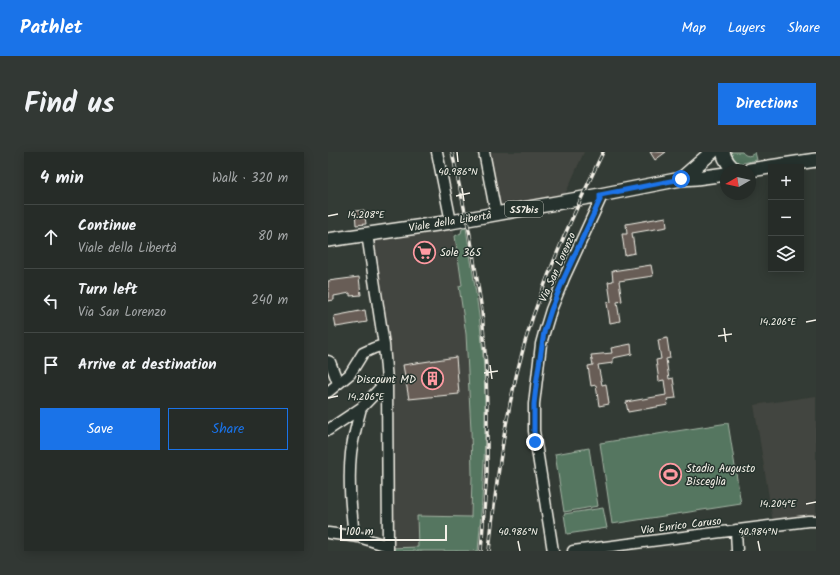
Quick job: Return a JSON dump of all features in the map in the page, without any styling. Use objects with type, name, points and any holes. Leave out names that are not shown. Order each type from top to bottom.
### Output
[{"type":"main road","name":"Viale della Libertà","points":[[367,234],[597,200],[681,179],[712,152]]},
{"type":"main road","points":[[723,152],[726,162],[728,164]]},
{"type":"main road","points":[[756,169],[812,158]]},
{"type":"main road","points":[[681,179],[720,175]]},
{"type":"main road","name":"SS7bis","points":[[328,240],[367,234]]},
{"type":"street","points":[[437,152],[451,222]]},
{"type":"street","points":[[484,152],[496,214]]},
{"type":"street","name":"Via San Lorenzo","points":[[553,551],[534,431],[534,404],[537,378],[544,332],[551,310],[597,200]]},
{"type":"street","points":[[328,533],[354,536],[388,548],[387,381],[384,345],[367,234]]},
{"type":"street","points":[[328,392],[350,374],[364,354],[374,348],[384,345]]},
{"type":"street","points":[[328,360],[338,383]]},
{"type":"street","points":[[328,430],[361,408],[387,381]]},
{"type":"street","points":[[354,536],[349,480],[351,452],[361,408]]},
{"type":"street","name":"Via Enrico Caruso","points":[[573,551],[816,521]]},
{"type":"street","points":[[736,530],[737,551]]},
{"type":"shaded area","points":[[486,152],[584,152],[563,199],[498,211]]},
{"type":"shaded area","points":[[453,225],[469,335],[472,475],[471,517],[417,516],[418,548],[392,548],[390,348],[373,236]]},
{"type":"shaded area","points":[[816,396],[816,518],[773,522],[754,405]]},
{"type":"green space","points":[[731,152],[742,152],[748,156],[755,152],[757,160],[744,163],[737,162],[732,157]]},
{"type":"green space","points":[[466,228],[479,318],[484,372],[484,462],[478,551],[392,551],[392,548],[418,547],[417,516],[471,517],[471,430],[466,334],[459,286],[462,285],[455,236],[461,233],[462,229]]},
{"type":"green space","name":"Stadio Augusto Bisceglia","points":[[728,423],[741,504],[612,524],[600,443]]},
{"type":"green space","points":[[589,448],[598,506],[564,512],[555,454]]},
{"type":"green space","points":[[603,508],[607,528],[567,534],[564,514]]},
{"type":"building","points":[[650,152],[666,152],[655,160]]},
{"type":"building","points":[[364,210],[366,224],[356,225],[355,211]]},
{"type":"building","points":[[666,217],[667,227],[632,233],[635,253],[625,255],[622,234],[627,234],[626,224]]},
{"type":"building","points":[[651,265],[653,276],[619,281],[622,301],[617,302],[620,321],[610,323],[607,303],[611,302],[608,282],[613,281],[612,271]]},
{"type":"building","points":[[359,277],[361,295],[350,296],[350,293],[334,296],[334,300],[328,301],[328,281]]},
{"type":"building","points":[[365,310],[367,322],[336,327],[334,316]]},
{"type":"building","points":[[667,338],[670,358],[666,359],[669,379],[673,378],[676,398],[667,399],[668,405],[628,412],[626,402],[666,395],[664,380],[659,381],[656,360],[661,359],[658,340]]},
{"type":"building","points":[[631,344],[632,354],[613,358],[613,363],[598,365],[602,385],[606,384],[609,404],[599,406],[596,385],[591,386],[588,366],[593,365],[591,355],[612,353],[611,348]]},
{"type":"building","name":"Discount MD","points":[[456,357],[459,394],[409,399],[403,365]]},
{"type":"railway","points":[[452,152],[470,235],[482,311],[486,367],[487,472],[481,551]]},
{"type":"railway","points":[[489,551],[505,432],[510,403],[524,345],[533,316],[559,249],[603,152]]},
{"type":"place","name":"Sole 365","points":[[424,252]]},
{"type":"place","name":"Discount MD","points":[[432,379]]},
{"type":"place","name":"Stadio Augusto Bisceglia","points":[[670,474]]},
{"type":"route","points":[[535,442],[534,404],[541,344],[544,332],[564,278],[600,200],[600,195],[681,179]]}]
